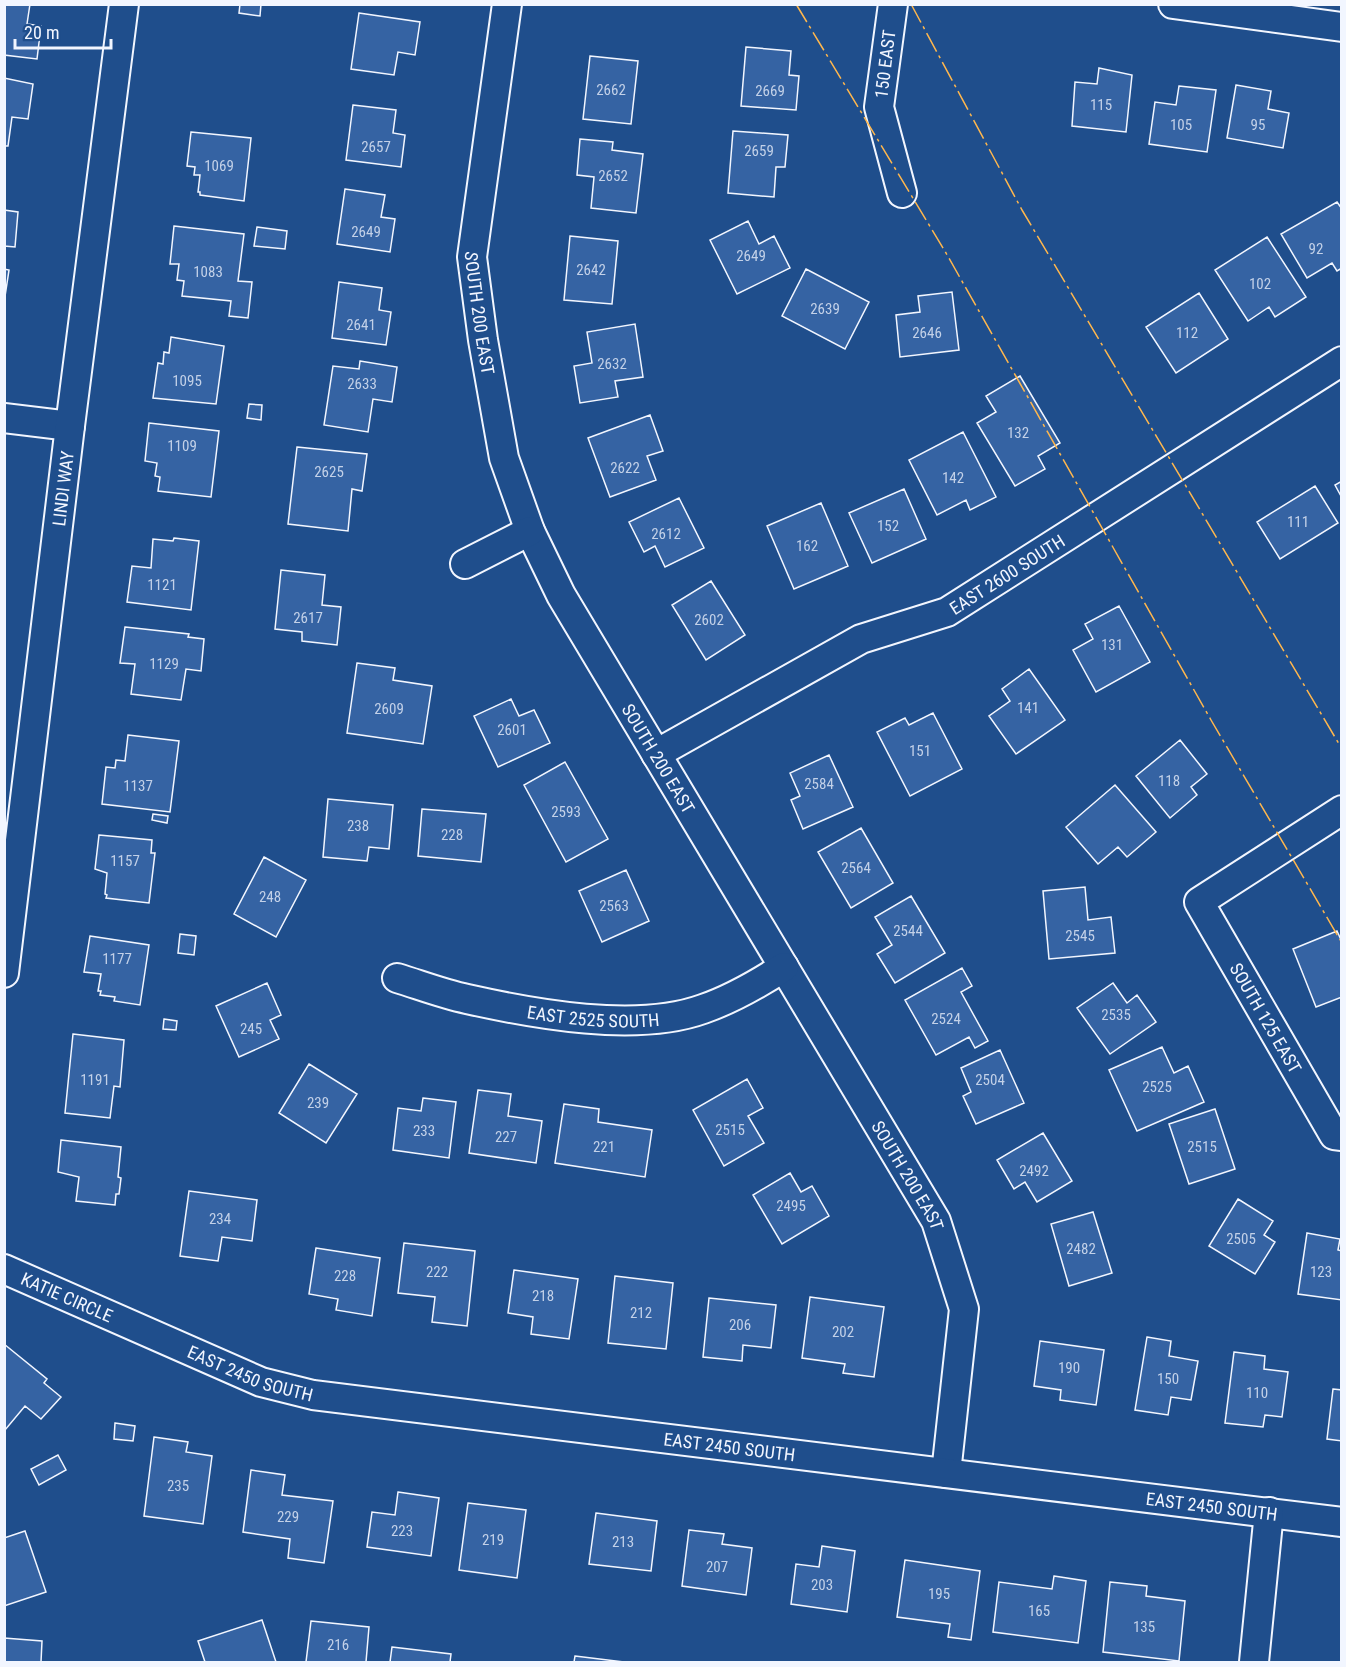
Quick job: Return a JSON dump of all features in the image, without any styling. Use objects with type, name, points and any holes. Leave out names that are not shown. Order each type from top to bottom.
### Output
[{"type":"street","name":"LINDI WAY","points":[[4,974],[124,4]]},
{"type":"street","name":"SOUTH 200 EAST","points":[[507,4],[472,257],[483,340],[504,458],[530,531],[561,596],[936,1221],[964,1309],[946,1473]]},
{"type":"street","name":"150 EAST","points":[[893,4],[879,107],[902,194]]},
{"type":"street","points":[[1173,4],[1224,8],[1341,27]]},
{"type":"street","name":"EAST 2600 SOUTH","points":[[656,754],[861,639],[947,612],[1341,361]]},
{"type":"street","points":[[4,418],[70,426]]},
{"type":"street","points":[[465,564],[530,531]]},
{"type":"street","name":"SOUTH 125 EAST","points":[[1338,1136],[1199,902],[1341,810]]},
{"type":"street","name":"EAST 2525 SOUTH","points":[[397,978],[466,999],[559,1016],[647,1021],[701,1010],[749,989],[784,967]]},
{"type":"street","name":"KATIE CIRCLE","points":[[4,1269],[131,1325]]},
{"type":"street","name":"EAST 2450 SOUTH","points":[[131,1325],[261,1382],[313,1395],[1341,1522]]},
{"type":"street","points":[[1254,1662],[1269,1512]]},
{"type":"building","points":[[4,4],[30,4],[27,24],[41,26],[37,59],[4,55]]},
{"type":"building","points":[[240,4],[261,4],[260,16],[239,13]]},
{"type":"building","points":[[359,13],[420,22],[415,55],[398,52],[394,75],[351,69]]},
{"type":"building","points":[[746,47],[791,51],[789,75],[799,76],[796,110],[741,106]]},
{"type":"building","points":[[590,56],[638,61],[631,124],[583,119]]},
{"type":"building","points":[[1099,68],[1132,75],[1126,132],[1072,126],[1075,82],[1097,84]]},
{"type":"building","points":[[4,78],[33,84],[28,119],[12,117],[8,146],[4,146]]},
{"type":"building","points":[[1236,85],[1271,91],[1268,109],[1289,113],[1283,148],[1227,138]]},
{"type":"building","points":[[1179,86],[1216,90],[1207,152],[1149,144],[1155,102],[1176,105]]},
{"type":"building","points":[[353,105],[396,110],[393,133],[405,135],[401,167],[346,160]]},
{"type":"building","points":[[733,131],[788,135],[785,167],[776,167],[774,197],[728,193]]},
{"type":"building","points":[[191,132],[251,138],[244,201],[200,195],[198,192],[200,175],[194,175],[195,167],[187,166]]},
{"type":"building","points":[[580,139],[613,142],[612,150],[643,154],[636,213],[591,208],[594,177],[577,175]]},
{"type":"building","points":[[345,189],[385,195],[381,217],[395,219],[390,252],[337,244]]},
{"type":"building","points":[[1337,202],[1342,209],[1342,268],[1337,271],[1332,263],[1307,278],[1281,234]]},
{"type":"building","points":[[4,210],[18,212],[15,247],[4,246]]},
{"type":"building","points":[[748,221],[759,244],[774,236],[790,268],[737,294],[710,240]]},
{"type":"building","points":[[174,226],[244,234],[238,281],[252,282],[248,318],[229,316],[231,301],[182,296],[184,281],[177,280],[179,264],[170,264]]},
{"type":"building","points":[[257,227],[287,231],[285,249],[254,246]]},
{"type":"building","points":[[570,236],[618,241],[612,304],[564,300]]},
{"type":"building","points":[[1267,237],[1306,297],[1275,317],[1269,307],[1248,321],[1215,270]]},
{"type":"building","points":[[4,269],[9,270],[4,303]]},
{"type":"building","points":[[806,269],[869,302],[845,349],[782,316]]},
{"type":"building","points":[[339,282],[382,288],[379,310],[391,312],[386,345],[332,338]]},
{"type":"building","points":[[952,292],[959,350],[900,357],[896,315],[920,312],[918,296]]},
{"type":"building","points":[[1199,293],[1228,339],[1176,373],[1146,327]]},
{"type":"building","points":[[635,324],[643,377],[615,381],[618,397],[580,403],[574,366],[592,363],[587,332]]},
{"type":"building","points":[[171,337],[224,346],[216,404],[153,398],[158,363],[163,364],[164,352],[169,353]]},
{"type":"building","points":[[360,361],[397,367],[392,402],[373,399],[368,432],[324,425],[333,366],[359,369]]},
{"type":"building","points":[[1020,376],[1060,443],[1038,456],[1045,469],[1015,486],[977,423],[996,412],[986,396]]},
{"type":"building","points":[[249,404],[262,405],[261,420],[247,418]]},
{"type":"building","points":[[650,415],[663,451],[647,456],[656,480],[610,497],[588,438]]},
{"type":"building","points":[[149,423],[219,431],[211,497],[158,491],[160,477],[155,476],[157,463],[145,461]]},
{"type":"building","points":[[963,432],[996,497],[970,510],[966,500],[937,515],[909,460]]},
{"type":"building","points":[[297,447],[367,454],[362,491],[352,489],[348,531],[288,524]]},
{"type":"building","points":[[1342,481],[1342,498],[1335,485]]},
{"type":"building","points":[[1315,486],[1338,523],[1280,559],[1257,522]]},
{"type":"building","points":[[904,489],[926,539],[872,563],[849,513]]},
{"type":"building","points":[[679,498],[704,548],[665,567],[655,546],[644,552],[629,522]]},
{"type":"building","points":[[821,503],[848,566],[794,589],[767,526]]},
{"type":"building","points":[[174,538],[199,541],[191,610],[127,602],[132,566],[151,568],[153,539],[173,541]]},
{"type":"building","points":[[281,570],[325,575],[322,605],[341,607],[337,645],[302,641],[302,632],[275,629]]},
{"type":"building","points":[[711,581],[745,635],[706,660],[672,605]]},
{"type":"building","points":[[1119,606],[1150,662],[1096,692],[1073,650],[1093,639],[1085,624]]},
{"type":"building","points":[[125,627],[189,634],[188,637],[204,639],[201,671],[186,669],[181,700],[131,694],[135,664],[120,663]]},
{"type":"building","points":[[357,663],[395,668],[393,680],[432,686],[423,744],[347,733]]},
{"type":"building","points":[[1029,669],[1065,720],[1016,754],[989,716],[1010,701],[1002,689]]},
{"type":"building","points":[[511,699],[519,716],[534,710],[550,743],[498,767],[474,716]]},
{"type":"building","points":[[933,713],[962,769],[910,796],[877,732],[905,718],[909,725]]},
{"type":"building","points":[[128,735],[179,741],[170,812],[102,804],[106,767],[115,768],[116,760],[125,761]]},
{"type":"building","points":[[1180,740],[1207,774],[1191,787],[1197,795],[1170,818],[1136,776]]},
{"type":"building","points":[[829,755],[853,807],[803,829],[791,800],[800,796],[790,773]]},
{"type":"building","points":[[565,762],[608,839],[566,862],[524,785]]},
{"type":"building","points":[[1115,785],[1156,832],[1127,857],[1118,847],[1098,864],[1066,827]]},
{"type":"building","points":[[328,799],[393,805],[389,849],[369,847],[367,861],[323,857]]},
{"type":"building","points":[[422,809],[486,814],[481,862],[418,856]]},
{"type":"building","points":[[153,814],[168,816],[167,823],[152,820]]},
{"type":"building","points":[[861,828],[893,883],[851,908],[818,852]]},
{"type":"building","points":[[99,835],[152,840],[151,853],[155,853],[149,903],[106,898],[107,873],[95,869]]},
{"type":"building","points":[[264,857],[306,880],[276,937],[234,914]]},
{"type":"building","points":[[626,870],[649,921],[602,942],[579,891]]},
{"type":"building","points":[[1085,887],[1088,920],[1111,917],[1115,953],[1049,959],[1043,891]]},
{"type":"building","points":[[911,896],[945,953],[895,983],[877,954],[892,945],[875,917]]},
{"type":"building","points":[[1337,931],[1342,942],[1342,997],[1316,1007],[1293,949]]},
{"type":"building","points":[[180,934],[196,936],[194,955],[178,953]]},
{"type":"building","points":[[90,936],[149,945],[140,1005],[114,1001],[115,997],[100,995],[101,991],[98,991],[101,974],[84,972]]},
{"type":"building","points":[[962,968],[972,986],[961,992],[988,1041],[975,1048],[969,1037],[936,1055],[905,1000]]},
{"type":"building","points":[[267,983],[281,1015],[270,1020],[279,1039],[239,1057],[216,1006]]},
{"type":"building","points":[[1113,983],[1127,1003],[1137,995],[1156,1022],[1110,1054],[1077,1008]]},
{"type":"building","points":[[164,1019],[177,1021],[176,1030],[163,1029]]},
{"type":"building","points":[[73,1034],[124,1040],[120,1087],[114,1086],[110,1118],[65,1113]]},
{"type":"building","points":[[1162,1047],[1174,1073],[1188,1066],[1204,1102],[1137,1131],[1109,1070]]},
{"type":"building","points":[[1000,1050],[1024,1103],[976,1124],[963,1096],[971,1092],[961,1068]]},
{"type":"building","points":[[309,1064],[357,1094],[326,1143],[279,1113]]},
{"type":"building","points":[[747,1079],[763,1108],[748,1116],[764,1143],[724,1166],[693,1110]]},
{"type":"building","points":[[478,1090],[511,1094],[508,1116],[542,1121],[536,1163],[469,1153]]},
{"type":"building","points":[[423,1098],[456,1102],[449,1158],[393,1150],[398,1108],[421,1111]]},
{"type":"building","points":[[564,1104],[599,1109],[598,1122],[652,1130],[645,1177],[555,1163]]},
{"type":"building","points":[[1215,1109],[1235,1169],[1189,1184],[1169,1124]]},
{"type":"building","points":[[1043,1133],[1072,1181],[1037,1202],[1025,1182],[1014,1189],[997,1160]]},
{"type":"building","points":[[61,1140],[121,1147],[118,1177],[121,1178],[115,1205],[76,1201],[79,1177],[58,1172]]},
{"type":"building","points":[[790,1173],[801,1192],[812,1186],[829,1216],[782,1244],[753,1195]]},
{"type":"building","points":[[189,1191],[257,1200],[252,1241],[222,1237],[218,1261],[180,1256]]},
{"type":"building","points":[[1238,1199],[1273,1221],[1264,1235],[1275,1242],[1255,1274],[1209,1246]]},
{"type":"building","points":[[1093,1212],[1112,1273],[1069,1286],[1051,1224]]},
{"type":"building","points":[[1307,1233],[1340,1239],[1338,1250],[1342,1251],[1342,1300],[1298,1294]]},
{"type":"building","points":[[404,1243],[475,1251],[467,1326],[432,1322],[435,1297],[398,1293]]},
{"type":"building","points":[[316,1248],[380,1258],[372,1316],[336,1310],[338,1299],[309,1294]]},
{"type":"building","points":[[514,1270],[578,1279],[569,1339],[531,1334],[533,1317],[508,1313]]},
{"type":"building","points":[[615,1276],[673,1283],[666,1349],[608,1343]]},
{"type":"building","points":[[810,1297],[884,1307],[874,1377],[843,1373],[845,1364],[802,1358]]},
{"type":"building","points":[[709,1298],[776,1305],[771,1348],[743,1345],[742,1361],[703,1357]]},
{"type":"building","points":[[1147,1337],[1171,1341],[1169,1356],[1198,1361],[1191,1400],[1171,1397],[1168,1415],[1135,1410]]},
{"type":"building","points":[[1040,1341],[1104,1350],[1096,1405],[1060,1400],[1061,1390],[1034,1386]]},
{"type":"building","points":[[4,1344],[47,1379],[44,1383],[61,1397],[41,1419],[25,1406],[5,1430]]},
{"type":"building","points":[[1234,1352],[1265,1356],[1264,1369],[1288,1372],[1282,1417],[1265,1415],[1263,1427],[1225,1423]]},
{"type":"building","points":[[1333,1389],[1342,1390],[1342,1441],[1327,1439]]},
{"type":"building","points":[[115,1423],[135,1426],[133,1441],[114,1439]]},
{"type":"building","points":[[154,1437],[188,1442],[186,1452],[212,1456],[203,1524],[144,1516]]},
{"type":"building","points":[[58,1455],[66,1470],[39,1485],[31,1469]]},
{"type":"building","points":[[251,1470],[285,1475],[282,1495],[333,1501],[324,1563],[288,1558],[290,1539],[243,1532]]},
{"type":"building","points":[[398,1492],[439,1498],[431,1556],[367,1547],[372,1512],[395,1515]]},
{"type":"building","points":[[468,1503],[526,1510],[517,1578],[459,1570]]},
{"type":"building","points":[[596,1513],[657,1521],[651,1571],[589,1564]]},
{"type":"building","points":[[689,1530],[724,1534],[722,1544],[752,1548],[746,1595],[682,1586]]},
{"type":"building","points":[[25,1531],[46,1592],[4,1606],[4,1538]]},
{"type":"building","points":[[822,1546],[855,1551],[847,1612],[791,1604],[796,1564],[819,1567]]},
{"type":"building","points":[[905,1560],[980,1571],[971,1640],[948,1637],[950,1624],[897,1617]]},
{"type":"building","points":[[1054,1576],[1086,1581],[1078,1643],[993,1632],[999,1582],[1052,1589]]},
{"type":"building","points":[[1110,1582],[1147,1586],[1146,1596],[1185,1601],[1179,1661],[1103,1652]]},
{"type":"building","points":[[262,1620],[276,1662],[205,1662],[198,1641]]},
{"type":"building","points":[[311,1621],[369,1627],[366,1662],[306,1662]]},
{"type":"building","points":[[4,1638],[42,1641],[41,1662],[4,1662]]},
{"type":"building","points":[[392,1647],[451,1654],[450,1662],[390,1662]]},
{"type":"building","points":[[575,1656],[624,1662],[574,1662]]},
{"type":"power","points":[[796,4],[946,253],[1211,720],[1342,943]]},
{"type":"power","points":[[911,4],[1022,210],[1342,749]]}]
